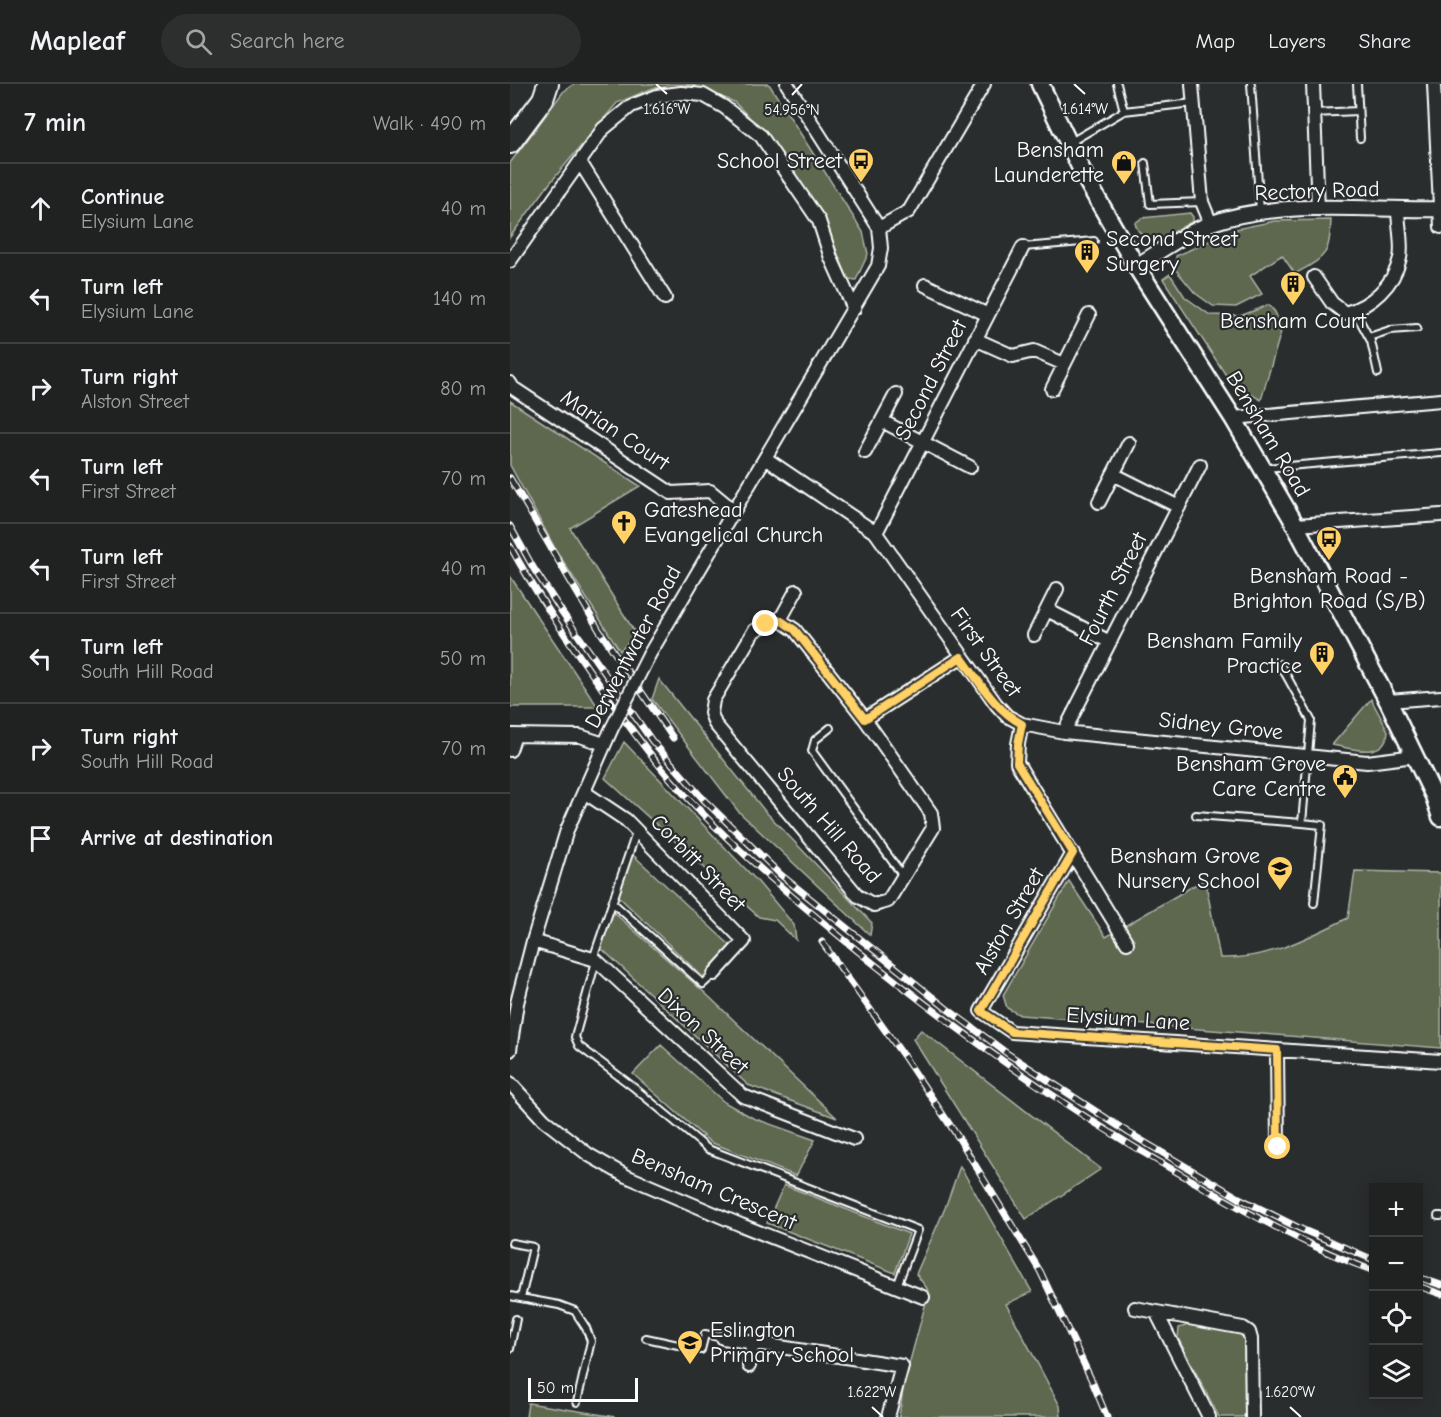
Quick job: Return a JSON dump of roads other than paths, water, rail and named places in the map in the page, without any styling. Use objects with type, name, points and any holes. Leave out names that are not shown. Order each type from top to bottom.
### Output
[{"type":"highway","points":[[510,143],[546,92],[557,84]]},
{"type":"main road","name":"Bensham Road","points":[[1040,84],[1087,181],[1136,266],[1233,418],[1296,525],[1437,796],[1441,817]]},
{"type":"street","points":[[787,84],[879,228],[909,212],[984,84]]},
{"type":"street","points":[[1192,84],[1202,202],[1211,224]]},
{"type":"street","points":[[1312,84],[1318,208]]},
{"type":"street","points":[[1434,84],[1438,118],[1441,227]]},
{"type":"street","points":[[510,261],[603,129],[631,106],[657,96],[681,93],[703,95],[724,107],[761,136],[819,221],[831,258],[854,309]]},
{"type":"street","points":[[580,162],[665,298]]},
{"type":"street","name":"Rectory Road","points":[[1136,266],[1190,234],[1237,215],[1260,211],[1318,208],[1440,209]]},
{"type":"street","points":[[1314,277],[1332,303],[1345,313],[1360,309],[1376,297],[1391,278],[1400,257],[1398,210]]},
{"type":"street","name":"Derwentwater Road","points":[[510,1050],[514,1003],[567,830],[604,744],[650,655],[733,510],[878,266],[881,248],[879,228]]},
{"type":"street","name":"Second Street","points":[[876,533],[1023,247]]},
{"type":"street","points":[[925,285],[988,315]]},
{"type":"street","points":[[1052,389],[1089,315]]},
{"type":"street","points":[[975,339],[1013,356],[1034,351],[1064,364]]},
{"type":"street","name":"Marian Court","points":[[510,384],[671,493],[710,491],[733,510]]},
{"type":"street","points":[[865,452],[896,394]]},
{"type":"street","points":[[1233,418],[1441,400]]},
{"type":"street","points":[[882,421],[970,467]]},
{"type":"street","points":[[1099,502],[1129,443]]},
{"type":"street","name":"First Street","points":[[765,458],[876,533],[996,704],[1007,716],[1022,724],[1017,763],[1127,943]]},
{"type":"street","name":"Fourth Street","points":[[1064,732],[1200,465]]},
{"type":"street","points":[[1113,474],[1179,507]]},
{"type":"street","points":[[1296,525],[1441,515]]},
{"type":"street","points":[[1034,635],[1057,589]]},
{"type":"street","points":[[780,620],[796,591]]},
{"type":"street","points":[[1047,610],[1110,642]]},
{"type":"street","name":"South Hill Road","points":[[780,620],[795,630],[865,719],[930,813],[933,828],[888,901],[874,905],[858,896],[715,724],[711,713],[713,700],[754,632],[766,624],[780,620]]},
{"type":"street","points":[[865,719],[961,657]]},
{"type":"street","points":[[1388,701],[1441,697]]},
{"type":"street","name":"Sidney Grove","points":[[1022,724],[1064,732],[1366,762],[1415,756]]},
{"type":"street","points":[[510,750],[512,735],[580,736],[604,744]]},
{"type":"street","name":"Corbitt Street","points":[[584,792],[637,830],[744,941],[714,974]]},
{"type":"street","name":"Alston Street","points":[[981,1011],[1073,853]]},
{"type":"street","name":"Dixon Street","points":[[533,941],[594,960],[743,1096],[855,1139]]},
{"type":"street","name":"Elysium Lane","points":[[981,1011],[1012,1032],[1441,1061]]},
{"type":"street","points":[[1277,1050],[1278,1147]]},
{"type":"street","name":"Bensham Crescent","points":[[510,1083],[544,1120],[589,1155],[626,1176],[741,1225],[922,1297]]},
{"type":"street","points":[[1135,1308],[1243,1328],[1249,1332],[1252,1417]]},
{"type":"street","points":[[1156,1312],[1209,1417]]},
{"type":"street","points":[[723,1338],[902,1366],[888,1417]]},
{"type":"street","points":[[749,1366],[753,1342]]},
{"type":"lane","points":[[1117,84],[1124,111]]},
{"type":"lane","points":[[1251,84],[1260,211]]},
{"type":"lane","points":[[1357,84],[1360,138]]},
{"type":"lane","points":[[1068,143],[1124,111],[1193,103]]},
{"type":"lane","points":[[1314,114],[1358,111]]},
{"type":"lane","points":[[1145,163],[1150,204],[1202,202]]},
{"type":"lane","points":[[1023,247],[1094,241]]},
{"type":"lane","points":[[1354,310],[1369,337],[1378,373]]},
{"type":"lane","points":[[1369,337],[1390,330],[1417,328]]},
{"type":"lane","points":[[1262,468],[1441,453]]},
{"type":"lane","points":[[1280,664],[1311,720],[1302,823]]},
{"type":"lane","points":[[830,728],[814,740],[812,751],[903,876]]},
{"type":"lane","points":[[1196,815],[1322,825],[1314,903]]},
{"type":"lane","points":[[637,830],[594,960],[575,1037],[579,1046],[632,1086],[708,1149],[918,1230],[897,1286]]},
{"type":"lane","points":[[612,902],[703,984],[714,974]]},
{"type":"lane","points":[[512,1243],[532,1247],[521,1298]]},
{"type":"lane","points":[[510,1296],[559,1305],[575,1311],[586,1328],[591,1341],[577,1402]]},
{"type":"lane","points":[[510,1349],[516,1319]]},
{"type":"lane","points":[[646,1338],[701,1350],[705,1334],[723,1338]]},
{"type":"railway","points":[[510,478],[599,630],[673,738]]},
{"type":"railway","points":[[510,526],[562,612],[652,741],[704,800],[781,875],[946,1008],[1008,1054],[1129,1133],[1239,1198],[1301,1229],[1369,1258]]},
{"type":"railway","points":[[510,546],[572,645],[627,724],[663,770],[705,816],[772,879],[819,919],[961,1031],[1042,1088],[1125,1142],[1269,1224],[1369,1269]]},
{"type":"railway","points":[[822,942],[958,1137],[1040,1271],[1107,1417]]},
{"type":"railway","points":[[1423,1279],[1441,1285]]},
{"type":"railway","points":[[1423,1288],[1441,1294]]},
{"type":"place","name":"School Street","points":[[861,184]]},
{"type":"place","name":"Bensham Launderette","points":[[1124,186]]},
{"type":"place","name":"Second Street Surgery","points":[[1087,275]]},
{"type":"place","name":"Bensham Court","points":[[1293,307]]},
{"type":"place","name":"Gateshead Evangelical Church","points":[[624,546]]},
{"type":"place","name":"Bensham Road - Brighton Road (S/B)","points":[[1329,562]]},
{"type":"place","name":"Bensham Family Practice","points":[[1322,677]]},
{"type":"place","name":"Bensham Grove Care Centre","points":[[1345,800]]},
{"type":"place","name":"Bensham Grove Nursery School","points":[[1280,892]]},
{"type":"place","name":"Eslington Primary School","points":[[690,1366]]}]
